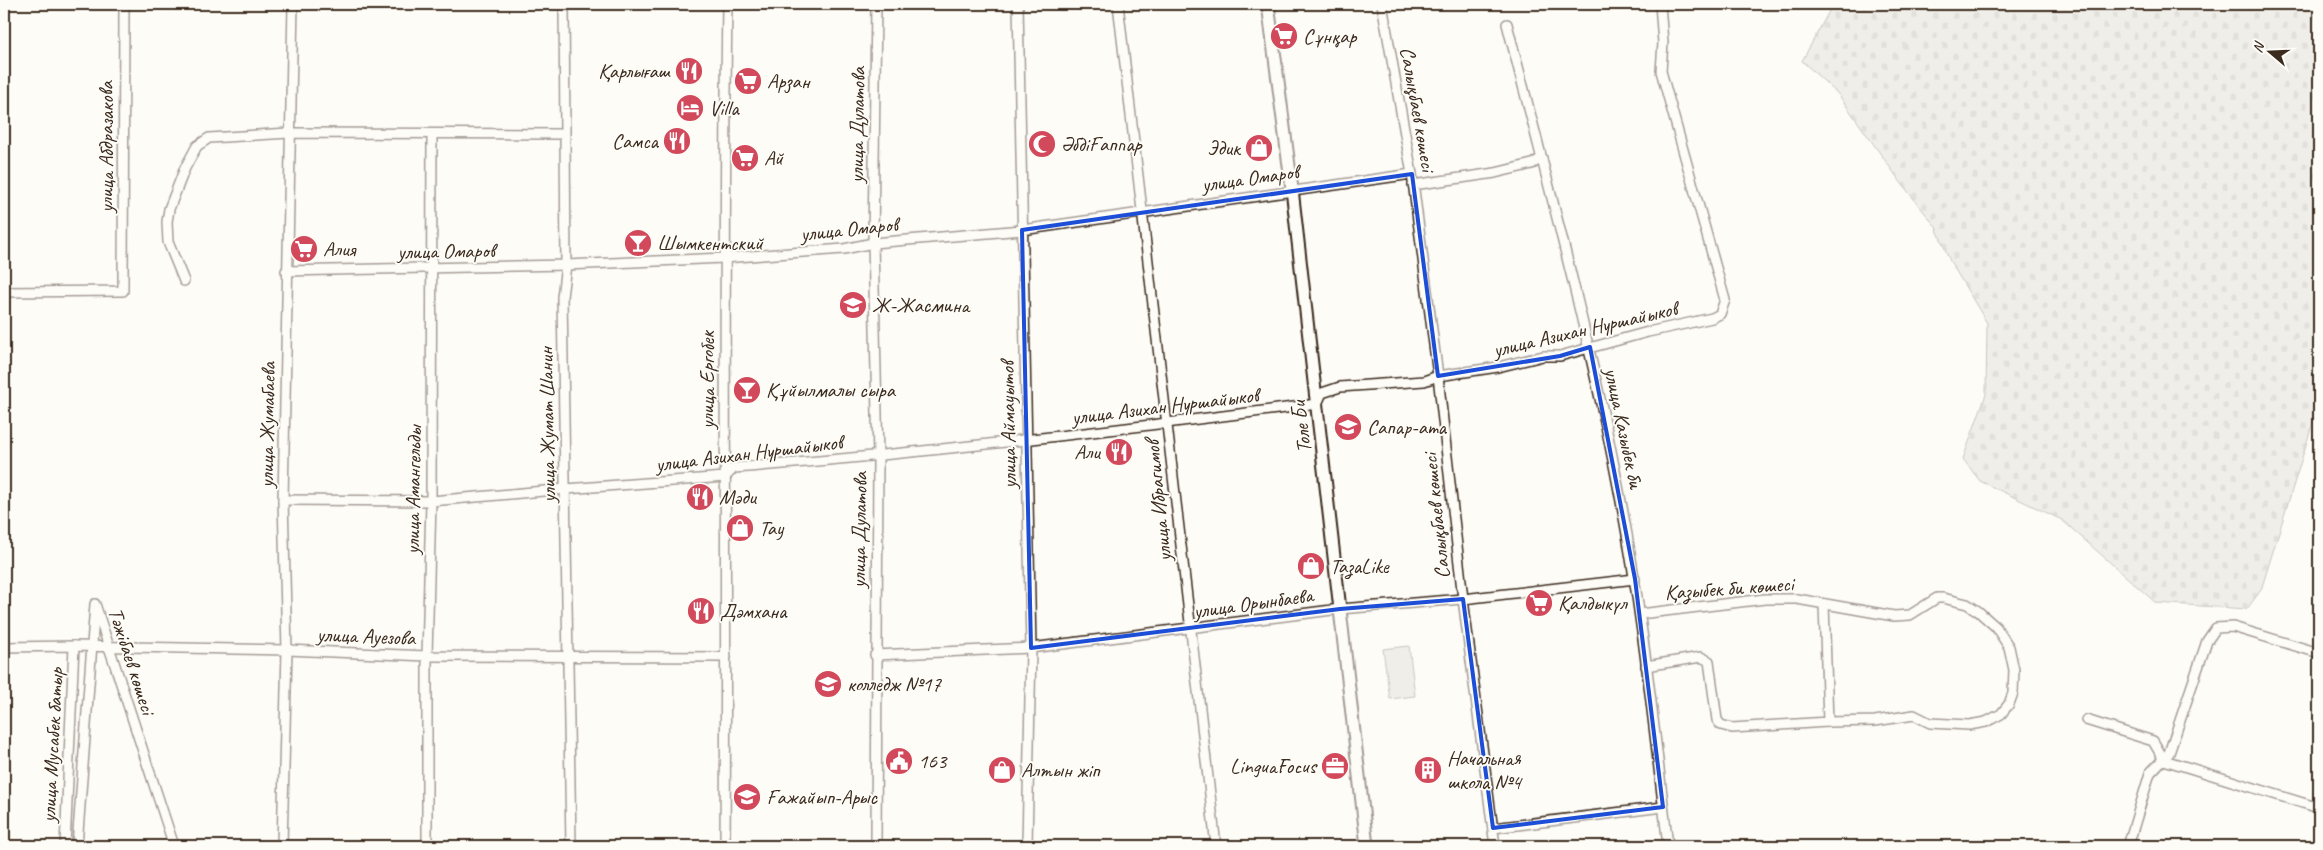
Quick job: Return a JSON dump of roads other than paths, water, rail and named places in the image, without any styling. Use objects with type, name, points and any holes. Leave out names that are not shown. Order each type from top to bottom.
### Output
[{"type":"main road","name":"Толе Би","points":[[1268,4],[1292,190],[1367,846]]},
{"type":"street","name":"улица Абдразакова","points":[[4,292],[123,291],[124,4]]},
{"type":"street","name":"улица Жумабаева","points":[[282,846],[287,650],[283,500],[286,271],[293,4]]},
{"type":"street","name":"улица Жумат Шанин","points":[[564,4],[566,265],[562,297],[571,846]]},
{"type":"street","name":"улица Ергобек","points":[[725,846],[724,258],[727,4]]},
{"type":"street","name":"улица Дулатова","points":[[876,4],[873,243],[878,457],[875,655],[876,846]]},
{"type":"street","name":"улица Аймауытов","points":[[1018,4],[1031,648],[1027,846]]},
{"type":"street","name":"улица Ибрагимов","points":[[1118,4],[1216,846]]},
{"type":"street","name":"Салықбаев көшесі","points":[[1382,4],[1412,174],[1495,846]]},
{"type":"street","name":"улица Азихан Нуршайыков","points":[[283,500],[431,501],[724,477],[734,468],[878,457],[1026,441],[1317,404],[1322,393],[1340,388],[1424,380],[1438,376],[1498,367],[1543,356],[1560,356],[1648,332],[1712,318],[1720,314],[1725,300],[1661,71],[1663,43],[1660,4]]},
{"type":"street","name":"улица Казыбек би","points":[[1507,24],[1590,347],[1619,490],[1640,614],[1668,846]]},
{"type":"street","points":[[184,281],[168,242],[167,222],[169,209],[185,168],[197,146],[209,138],[289,133],[564,134]]},
{"type":"street","name":"улица Амангельды","points":[[427,846],[426,656],[431,501],[432,134]]},
{"type":"street","points":[[1413,185],[1495,173],[1532,164],[1542,158]]},
{"type":"street","name":"улица Омаров","points":[[286,271],[566,265],[724,258],[844,249],[873,243],[1022,230],[1412,174]]},
{"type":"street","name":"улица Орынбаева","points":[[875,655],[1031,648],[1340,609],[1463,599],[1635,579]]},
{"type":"street","name":"Қазыбек би көшесі","points":[[1640,614],[1765,599],[1797,598],[1894,616],[1910,615],[1937,598],[1943,598],[1967,604],[1996,627],[2009,647],[2014,670],[2013,693],[2009,704],[2001,714],[1986,722],[1957,725],[1930,723],[1914,715],[1874,721],[1732,728],[1725,726],[1718,720],[1709,661],[1706,658],[1701,657],[1646,666]]},
{"type":"street","name":"Тәжібаев көшесі","points":[[77,846],[95,604],[174,846]]},
{"type":"street","points":[[1824,604],[1828,722]]},
{"type":"street","points":[[2128,846],[2150,773],[2156,765],[2164,760],[2174,739],[2207,641],[2216,628],[2233,628],[2319,653]]},
{"type":"street","name":"улица Ауезова","points":[[4,647],[74,646],[287,650],[426,656],[726,657]]},
{"type":"street","name":"улица Мусабек батыр","points":[[64,846],[74,646]]},
{"type":"street","points":[[2086,720],[2153,741],[2164,760],[2319,808]]},
{"type":"street","points":[[1493,828],[1663,807]]},
{"type":"place","name":"Cұнқар","points":[[1284,36]]},
{"type":"place","name":"Қарлығаш","points":[[689,71]]},
{"type":"place","name":"Арзан","points":[[748,81]]},
{"type":"place","name":"Villa","points":[[690,108]]},
{"type":"place","name":"Самса","points":[[677,141]]},
{"type":"place","name":"ӘбдіҒаппар","points":[[1042,144]]},
{"type":"place","name":"Эдик","points":[[1259,148]]},
{"type":"place","name":"Ай","points":[[745,158]]},
{"type":"place","name":"Шымкентский","points":[[638,243]]},
{"type":"place","name":"Алия","points":[[304,249]]},
{"type":"place","name":"Ж-Жасмина","points":[[853,305]]},
{"type":"place","name":"Құйылмалы сыра","points":[[747,390]]},
{"type":"place","name":"Сапар-ата","points":[[1348,427]]},
{"type":"place","name":"Али","points":[[1119,452]]},
{"type":"place","name":"Мәди","points":[[700,497]]},
{"type":"place","name":"Тау","points":[[740,528]]},
{"type":"place","name":"ТазаLike","points":[[1311,566]]},
{"type":"place","name":"Қалдыкүл","points":[[1539,603]]},
{"type":"place","name":"Дәмхана","points":[[701,611]]},
{"type":"place","name":"колледж №17","points":[[828,684]]},
{"type":"place","name":"163","points":[[899,761]]},
{"type":"place","name":"LinguaFocus","points":[[1335,766]]},
{"type":"place","name":"Алтын жіп","points":[[1002,770]]},
{"type":"place","name":"Начальная школа №4","points":[[1428,770]]},
{"type":"place","name":"Ғажайып-Арыс","points":[[747,797]]}]
